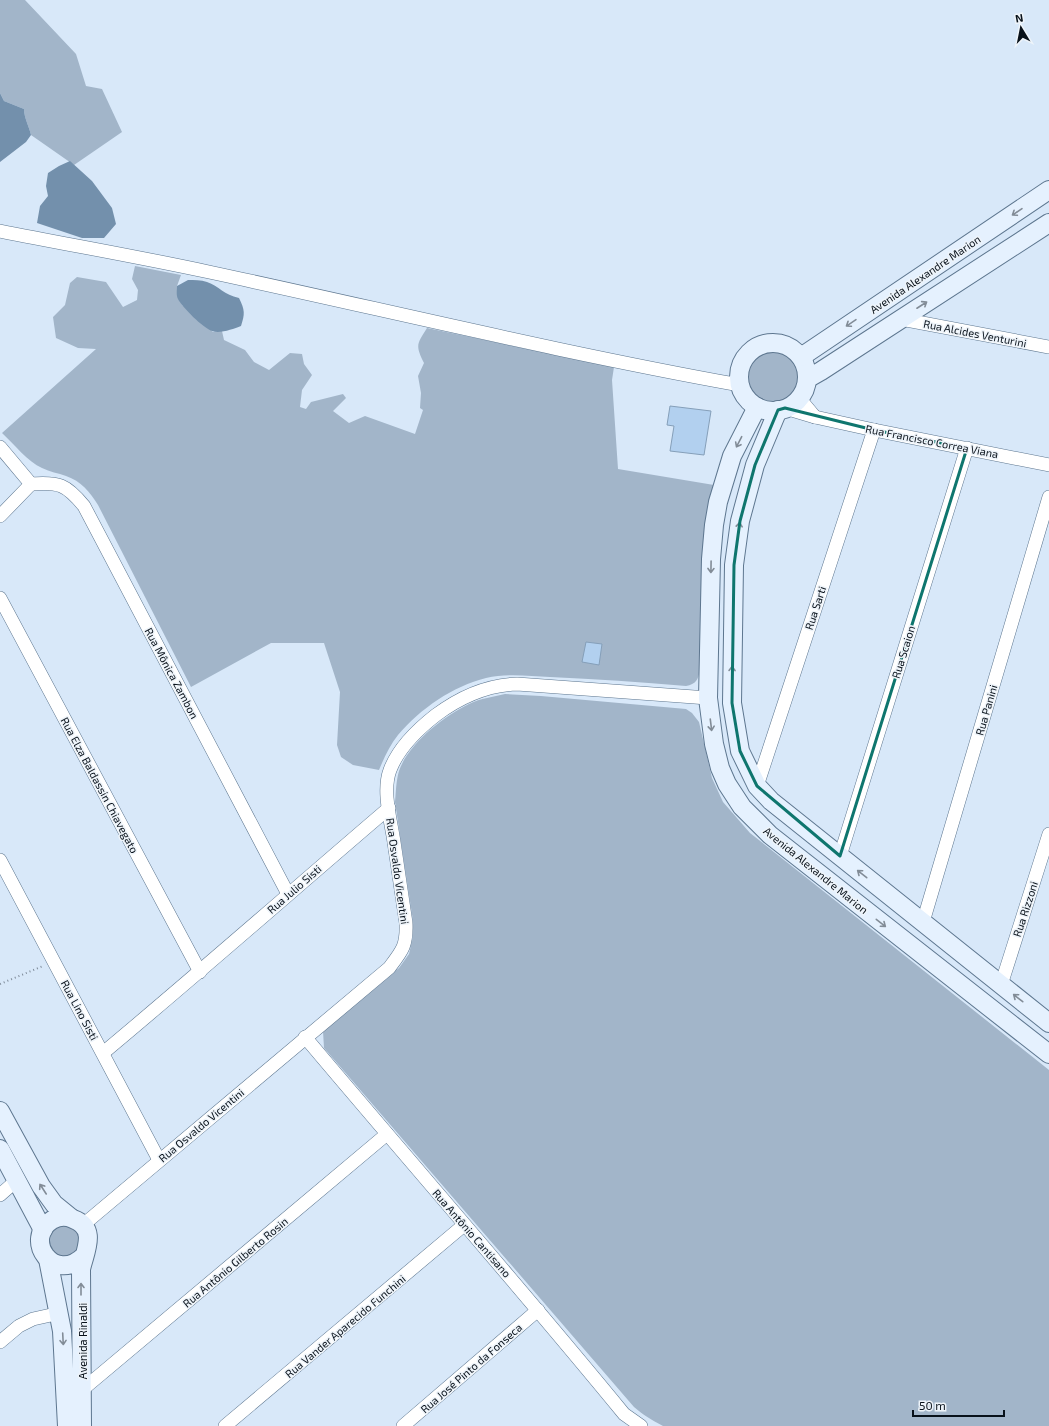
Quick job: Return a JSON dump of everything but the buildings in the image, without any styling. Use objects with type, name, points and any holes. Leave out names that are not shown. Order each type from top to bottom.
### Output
[{"type":"street","name":"Avenida Alexandre Marion","points":[[801,357],[1049,190]]},
{"type":"street","points":[[807,378],[821,371],[1045,229]]},
{"type":"street","points":[[0,231],[207,272],[512,340],[740,385]]},
{"type":"street","name":"Rua Alcides Venturini","points":[[901,319],[1049,347]]},
{"type":"street","points":[[788,405],[767,410],[757,407],[749,401],[744,394],[740,385],[739,374],[742,362],[749,353],[758,346],[770,343],[782,344],[792,348],[801,357],[806,367],[807,378],[804,390],[788,405],[755,465],[740,522],[734,565],[732,703],[740,751],[757,786],[771,802],[1049,1023]]},
{"type":"street","name":"Rua Francisco Correa Viana","points":[[788,405],[815,417],[1049,465]]},
{"type":"street","name":"Avenida Alexandre Marion","points":[[757,407],[732,456],[718,502],[711,559],[708,698],[714,744],[726,784],[742,807],[770,835],[1049,1054]]},
{"type":"street","name":"Rua Sarti","points":[[757,786],[874,430]]},
{"type":"street","points":[[0,447],[31,484],[0,516]]},
{"type":"street","name":"Rua Scaion","points":[[840,856],[967,448]]},
{"type":"street","name":"Rua Mônica Zambon","points":[[31,484],[54,483],[66,487],[84,506],[288,894]]},
{"type":"street","name":"Rua Panini","points":[[923,922],[1049,497]]},
{"type":"street","name":"Rua Elza Baldassin Chiavegato","points":[[0,598],[200,972]]},
{"type":"street","name":"Rua Osvaldo Vicentini","points":[[77,1221],[159,1160],[388,968],[401,953],[407,937],[389,808],[387,788],[389,772],[394,759],[432,718],[447,707],[483,689],[502,684],[708,698]]},
{"type":"street","name":"Rua Julio Sisti","points":[[103,1054],[389,808]]},
{"type":"street","name":"Rua Rizzoni","points":[[1001,985],[1049,834]]},
{"type":"street","name":"Rua Lino Sisti","points":[[0,860],[159,1160]]},
{"type":"street","name":"Rua Antônio Cantisano","points":[[305,1037],[538,1310],[624,1414],[641,1426]]},
{"type":"street","points":[[0,1111],[41,1186],[54,1204],[77,1221],[88,1232],[88,1248],[84,1256],[78,1261],[71,1265],[63,1266],[48,1259],[40,1245],[40,1237],[48,1223],[54,1219],[62,1217],[77,1221]]},
{"type":"street","name":"Rua Antônio Gilberto Rosin","points":[[82,1390],[387,1134]]},
{"type":"street","points":[[0,1149],[43,1230]]},
{"type":"street","points":[[0,1195],[17,1180]]},
{"type":"street","name":"Rua Vander Aparecido Funchini","points":[[225,1426],[464,1225]]},
{"type":"street","name":"Avenida Rinaldi","points":[[82,1426],[81,1270],[84,1256]]},
{"type":"street","name":"Avenida Rinaldi","points":[[48,1259],[60,1314],[63,1338],[67,1426]]},
{"type":"street","name":"Rua José Pinto da Fonseca","points":[[404,1426],[538,1310]]},
{"type":"street","points":[[0,1342],[19,1326],[33,1319],[60,1314]]},
{"type":"path","points":[[0,984],[54,961]]},
{"type":"highlighted area","points":[[785,408],[874,430],[967,448],[840,856],[757,786],[740,751],[732,703],[734,565],[740,521],[755,465],[778,410]]},
{"type":"shaded area","points":[[0,0],[25,0],[76,54],[86,86],[102,89],[122,132],[74,165],[31,135],[24,109],[4,101],[0,93]]},
{"type":"shaded area","points":[[0,93],[4,101],[24,109],[31,135],[26,142],[0,162]]},
{"type":"shaded area","points":[[70,161],[92,181],[112,208],[116,224],[104,238],[82,238],[37,223],[40,206],[48,196],[46,186],[48,173]]},
{"type":"shaded area","points":[[135,266],[181,275],[177,286],[182,305],[213,332],[222,331],[224,340],[245,350],[254,362],[269,370],[290,353],[302,354],[304,364],[312,375],[302,390],[300,407],[306,409],[311,402],[343,394],[346,398],[333,411],[349,423],[365,416],[415,434],[423,410],[420,408],[421,393],[418,376],[424,363],[419,352],[418,345],[427,328],[614,367],[612,380],[618,469],[714,485],[700,670],[696,681],[686,686],[510,675],[486,678],[449,693],[416,716],[395,739],[379,770],[353,765],[341,757],[337,745],[340,692],[324,643],[271,643],[191,687],[92,496],[85,488],[71,478],[37,465],[26,457],[2,433],[96,349],[78,348],[56,338],[53,317],[65,305],[70,283],[77,277],[106,282],[123,307],[137,300],[138,290],[132,279]]},
{"type":"shaded area","points":[[188,280],[200,280],[207,282],[229,295],[239,298],[244,312],[241,326],[226,331],[215,332],[198,322],[180,303],[177,297],[177,286]]},
{"type":"shaded area","points":[[773,349],[784,351],[793,357],[799,366],[801,377],[799,388],[793,397],[784,403],[773,405],[762,403],[753,397],[747,388],[745,377],[747,366],[753,357],[762,351]]},
{"type":"shaded area","points":[[505,694],[686,709],[692,713],[699,722],[712,778],[723,802],[750,833],[1049,1070],[1049,1426],[663,1426],[644,1415],[634,1407],[324,1048],[323,1031],[399,968],[409,954],[413,937],[413,921],[395,802],[398,775],[404,761],[410,751],[428,732],[438,723],[459,709],[482,699]]},
{"type":"shaded area","points":[[65,1224],[79,1231],[80,1248],[67,1257],[56,1255],[49,1247],[49,1237],[54,1228]]}]
